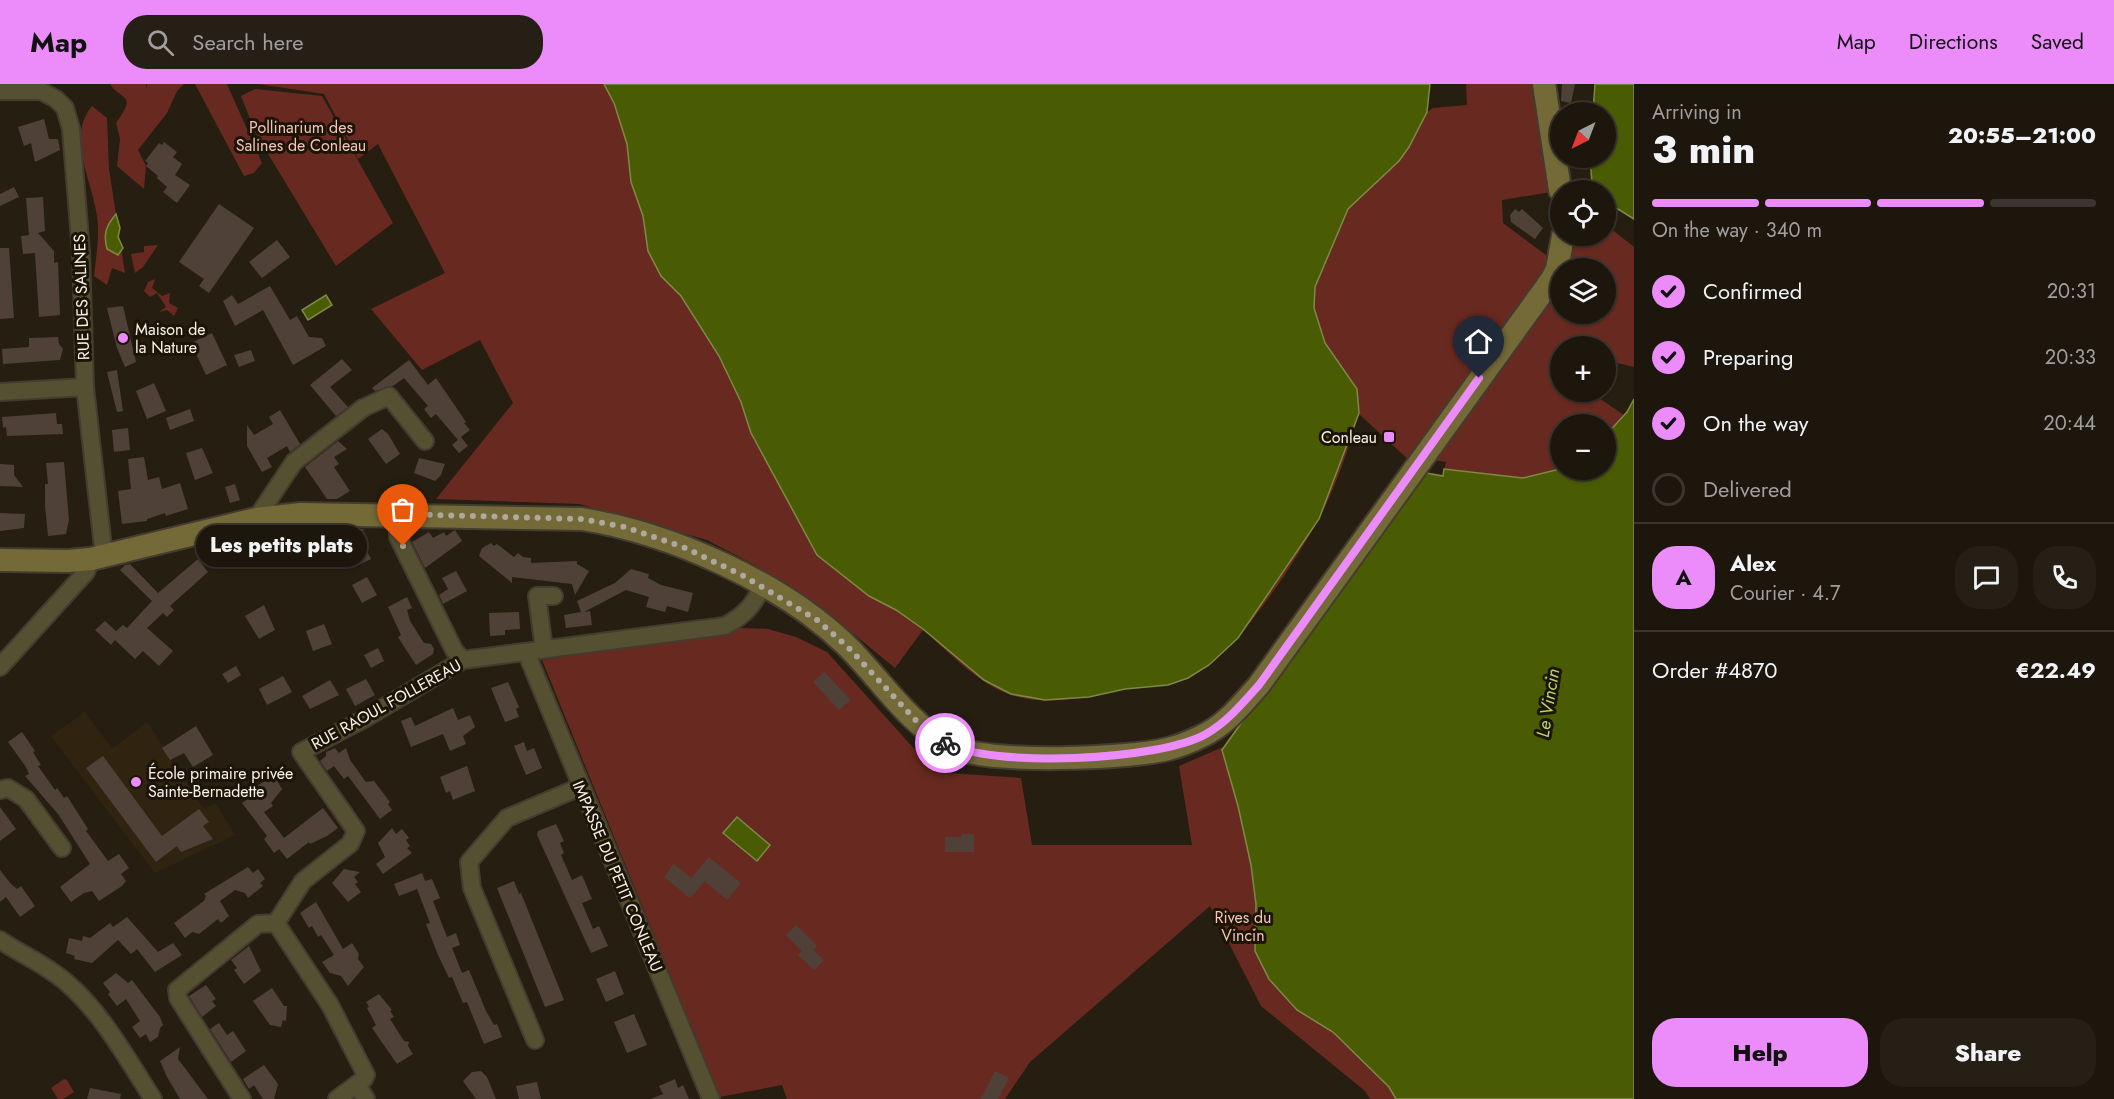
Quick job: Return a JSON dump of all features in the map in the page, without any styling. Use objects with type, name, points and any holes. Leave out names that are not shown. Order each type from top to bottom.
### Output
[{"type":"street","points":[[1544,84],[1558,180]]},
{"type":"street","name":"RUE DES SALINES","points":[[0,91],[41,91],[56,99],[65,108],[71,129],[81,252],[85,387],[97,557]]},
{"type":"street","points":[[0,560],[68,561],[97,557],[256,519],[301,514],[582,519],[673,543],[721,564],[762,586],[833,633],[921,726],[955,748],[980,755],[1018,757],[1128,755],[1168,749],[1205,735],[1237,710],[1265,676],[1552,279],[1557,269],[1561,246]]},
{"type":"street","points":[[0,392],[85,387]]},
{"type":"street","points":[[256,519],[294,462],[363,408],[389,396],[425,441]]},
{"type":"street","points":[[398,514],[398,537],[454,650],[463,660]]},
{"type":"street","points":[[0,667],[97,557]]},
{"type":"street","name":"RUE RAOUL FOLLEREAU","points":[[276,923],[303,881],[350,844],[356,831],[301,752],[364,719],[463,660],[725,626],[741,618],[751,608],[762,586]]},
{"type":"street","points":[[544,649],[537,596],[554,596]]},
{"type":"street","name":"IMPASSE DU PETIT CONLEAU","points":[[526,652],[711,1099]]},
{"type":"street","points":[[535,1040],[472,888],[470,862],[507,818],[580,787]]},
{"type":"street","points":[[0,790],[8,788],[20,793],[62,848]]},
{"type":"street","points":[[242,1099],[178,998],[177,990],[258,924],[276,923],[330,1005],[341,1030],[364,1066],[366,1075],[361,1092],[337,1099]]},
{"type":"street","points":[[0,940],[56,973],[80,994],[94,1010],[153,1099]]},
{"type":"shaded area","name":"École primaire privée Sainte-Bernadette","points":[[85,712],[112,749],[147,722],[203,808],[216,804],[235,835],[155,873],[51,736]]},
{"type":"green space","points":[[110,84],[146,84],[146,90],[147,84],[184,84],[177,91],[167,113],[138,150],[146,166],[144,189],[117,166],[120,139],[116,123],[127,102]]},
{"type":"green space","points":[[195,84],[227,84],[262,163],[254,173],[244,176]]},
{"type":"green space","points":[[258,84],[923,84],[1295,218],[1409,147],[1427,112],[1433,108],[1467,105],[1466,84],[1532,84],[1550,192],[1502,200],[1503,223],[1550,258],[1545,275],[1411,462],[1359,414],[1336,482],[1307,539],[1262,607],[1226,649],[1208,665],[1182,681],[1165,685],[1123,689],[1067,700],[1025,699],[987,683],[923,630],[895,668],[828,613],[749,562],[707,540],[579,504],[436,499],[513,403],[480,340],[422,370],[371,309],[445,273],[378,144],[358,159],[324,94]]},
{"type":"green space","name":"Pollinarium des Salines de Conleau","points":[[255,89],[322,96],[393,223],[336,266],[256,134],[241,96]]},
{"type":"green space","points":[[92,106],[107,118],[109,169],[125,273],[112,268],[107,285],[94,276],[98,223],[81,145],[81,131]]},
{"type":"green space","name":"Rives du Vincin","points":[[1616,233],[1634,247],[1634,367],[1616,363],[1616,336],[1550,336],[1550,402],[1605,402],[1624,415],[1634,399],[1616,440],[1616,414],[1550,414],[1550,480],[1561,480],[1634,1099],[1370,1099],[1365,1091],[1261,1006],[1210,906],[1030,1062],[1005,1099],[787,1099],[782,1085],[720,1097],[542,660],[742,628],[768,629],[796,637],[827,652],[935,772],[1021,778],[1032,845],[1192,845],[1179,766],[1223,747],[1421,472],[1443,475],[1446,462],[1427,459],[1550,293],[1550,324],[1616,324],[1616,258],[1566,258],[1568,246],[1616,246]]},
{"type":"green space","points":[[158,245],[143,267],[135,273],[131,254],[144,252],[144,246]]},
{"type":"green space","points":[[155,279],[152,288],[162,296],[170,293],[169,303],[178,308],[174,316],[167,310],[159,312],[166,307],[157,293],[150,297],[144,291],[148,282]]},
{"type":"green space","points":[[64,1079],[74,1092],[63,1099],[58,1099],[51,1088]]},
{"type":"water","points":[[604,84],[1430,84],[1427,112],[1409,147],[1399,161],[1348,209],[1315,287],[1314,308],[1325,343],[1357,389],[1359,413],[1319,519],[1238,638],[1209,665],[1188,678],[1168,685],[1125,689],[1089,697],[1045,700],[1011,694],[984,680],[923,629],[896,610],[869,596],[817,555],[751,433],[741,402],[719,356],[681,296],[661,276],[648,251],[643,216],[631,182],[627,144],[614,103]]},
{"type":"water","points":[[1595,84],[1634,84],[1634,219],[1616,208],[1616,180],[1592,180],[1591,168],[1616,168],[1616,102],[1594,102]]},
{"type":"water","points":[[116,214],[120,228],[118,237],[123,248],[118,255],[107,249],[105,239],[108,226]]},
{"type":"water","points":[[326,295],[332,305],[308,320],[302,310]]},
{"type":"water","name":"Le Vincin","points":[[1634,399],[1634,1099],[1396,1099],[1389,1087],[1333,1032],[1297,1010],[1269,979],[1255,951],[1256,904],[1251,865],[1238,806],[1222,750],[1421,472],[1443,476],[1444,469],[1523,478],[1550,471],[1550,480],[1616,480],[1616,424],[1627,412]]},
{"type":"water","points":[[737,817],[770,845],[757,861],[723,833]]},
{"type":"building","points":[[1562,84],[1575,84],[1571,102],[1561,101]]},
{"type":"building","points":[[44,119],[49,139],[58,139],[60,150],[35,162],[31,143],[24,146],[18,127]]},
{"type":"building","points":[[164,142],[177,152],[173,157],[182,164],[175,175],[190,185],[177,203],[163,192],[167,187],[146,166],[148,163],[145,161],[159,143],[162,145]]},
{"type":"building","points":[[14,187],[19,197],[0,206],[0,194]]},
{"type":"building","points":[[43,197],[45,231],[38,233],[54,251],[54,263],[58,262],[60,315],[39,317],[35,253],[23,254],[21,236],[29,235],[26,198]]},
{"type":"building","points":[[219,204],[254,228],[209,293],[199,286],[204,279],[179,262]]},
{"type":"building","points":[[1515,209],[1519,212],[1522,209],[1543,228],[1535,239],[1511,222],[1510,215]]},
{"type":"building","points":[[277,240],[290,257],[262,278],[249,262]]},
{"type":"building","points":[[0,248],[9,248],[14,318],[0,319]]},
{"type":"building","points":[[270,286],[290,320],[297,316],[309,337],[322,338],[326,346],[293,365],[263,310],[235,326],[223,301],[232,295],[238,304]]},
{"type":"building","name":"Maison de la Nature","points":[[123,306],[136,362],[125,367],[117,348],[107,308]]},
{"type":"building","points":[[212,333],[227,365],[206,375],[191,343]]},
{"type":"building","points":[[58,337],[63,349],[60,360],[3,364],[2,349],[29,347],[29,338]]},
{"type":"building","points":[[251,350],[255,361],[239,367],[234,355]]},
{"type":"building","points":[[342,359],[352,370],[330,387],[348,407],[336,416],[310,385]]},
{"type":"building","points":[[409,360],[428,385],[436,378],[466,422],[464,423],[470,430],[461,437],[468,446],[459,453],[452,445],[458,440],[436,414],[431,418],[424,409],[428,406],[404,378],[393,386],[375,391],[372,388]]},
{"type":"building","points":[[117,370],[123,411],[117,412],[107,372]]},
{"type":"building","points":[[154,383],[166,411],[147,419],[136,391]]},
{"type":"building","points":[[190,409],[194,421],[170,430],[166,418]]},
{"type":"building","points":[[280,410],[300,444],[290,452],[287,446],[267,458],[272,467],[262,472],[247,446],[247,425],[254,435],[273,424],[269,417]]},
{"type":"building","points":[[56,413],[57,424],[62,424],[63,434],[7,436],[6,427],[3,428],[2,417]]},
{"type":"building","points":[[128,428],[130,450],[114,452],[112,430]]},
{"type":"building","points":[[382,429],[388,434],[400,454],[386,464],[368,439]]},
{"type":"building","points":[[338,441],[347,449],[334,457],[339,464],[334,467],[350,491],[337,499],[327,499],[305,467]]},
{"type":"building","points":[[202,448],[213,473],[195,480],[186,453]]},
{"type":"building","points":[[144,457],[148,480],[159,477],[162,489],[180,483],[188,509],[166,516],[165,513],[147,519],[147,521],[122,524],[118,491],[131,489],[128,459]]},
{"type":"building","points":[[419,458],[445,464],[441,475],[435,481],[414,473]]},
{"type":"building","points":[[64,462],[69,520],[66,534],[48,536],[45,506],[45,484],[48,484],[46,463]]},
{"type":"building","points":[[0,464],[14,465],[14,475],[23,487],[0,486]]},
{"type":"building","points":[[235,484],[240,500],[230,503],[225,487]]},
{"type":"building","points":[[0,513],[25,514],[24,528],[0,531]]},
{"type":"building","points":[[312,528],[364,529],[360,537],[371,559],[354,567],[338,534],[305,545],[300,532]]},
{"type":"building","points":[[455,530],[462,541],[425,568],[412,542],[429,532],[433,538],[444,532],[446,536]]},
{"type":"building","points":[[257,533],[262,542],[249,549],[242,537]]},
{"type":"building","points":[[491,543],[494,546],[497,544],[514,557],[518,553],[523,557],[531,558],[531,563],[577,561],[577,564],[589,571],[575,595],[572,584],[512,577],[512,583],[479,556],[482,548]]},
{"type":"building","points":[[295,548],[301,563],[285,569],[283,564],[273,568],[269,558]]},
{"type":"building","points":[[198,559],[208,572],[170,606],[174,610],[167,617],[163,613],[147,628],[173,651],[159,666],[143,651],[135,659],[115,640],[111,645],[95,630],[105,621],[116,631],[123,625],[127,628],[152,601],[120,570],[125,565],[130,564],[158,593]]},
{"type":"building","points":[[631,569],[649,574],[648,578],[661,585],[693,593],[688,612],[667,606],[665,612],[646,607],[649,597],[626,590],[584,612],[590,611],[592,625],[566,628],[564,615],[581,612],[577,601],[615,583]]},
{"type":"building","points":[[456,571],[467,591],[443,604],[439,595],[448,589],[442,578]]},
{"type":"building","points":[[367,577],[377,595],[362,603],[352,585]]},
{"type":"building","points":[[407,597],[412,608],[407,610],[410,621],[424,643],[431,644],[434,649],[433,654],[416,665],[398,637],[401,635],[388,607]]},
{"type":"building","points":[[264,605],[275,630],[259,639],[245,616]]},
{"type":"building","points":[[519,612],[520,629],[505,630],[505,635],[490,636],[489,613]]},
{"type":"building","points":[[324,624],[332,644],[313,651],[306,631]]},
{"type":"building","points":[[378,648],[384,661],[371,668],[364,655]]},
{"type":"building","points":[[236,666],[241,675],[228,683],[222,674]]},
{"type":"building","points":[[824,672],[851,700],[839,710],[813,682]]},
{"type":"building","points":[[283,676],[292,692],[267,705],[259,689]]},
{"type":"building","points":[[366,679],[375,695],[355,706],[346,689]]},
{"type":"building","points":[[330,680],[339,695],[310,709],[302,696]]},
{"type":"building","points":[[508,682],[519,707],[516,709],[519,717],[505,722],[491,688]]},
{"type":"building","points":[[453,708],[458,720],[470,715],[475,727],[463,736],[466,744],[450,751],[443,734],[411,747],[401,721],[411,717],[415,726]]},
{"type":"building","points":[[196,726],[213,755],[193,767],[184,753],[170,760],[162,748]]},
{"type":"building","points":[[22,732],[35,751],[33,752],[41,765],[38,766],[55,790],[57,788],[64,798],[67,796],[88,829],[86,831],[108,861],[119,854],[129,868],[121,874],[126,881],[122,886],[99,901],[92,891],[84,893],[71,902],[60,887],[90,864],[58,814],[25,776],[29,774],[26,767],[8,742]]},
{"type":"building","points":[[524,742],[527,751],[534,748],[542,768],[526,775],[514,746]]},
{"type":"building","points":[[335,748],[339,753],[346,748],[350,760],[366,782],[374,781],[390,802],[388,804],[392,810],[380,819],[348,776],[344,779],[334,766],[327,771],[320,761],[326,756],[326,752]]},
{"type":"building","points":[[103,756],[162,836],[199,809],[209,822],[203,826],[213,839],[181,852],[177,846],[156,862],[86,768]]},
{"type":"building","points":[[268,766],[282,789],[271,803],[273,806],[264,812],[284,838],[323,808],[338,828],[327,836],[310,844],[309,842],[287,859],[279,849],[274,853],[264,839],[267,836],[242,803],[252,796],[249,792],[267,779]]},
{"type":"building","points":[[467,766],[475,791],[453,800],[450,791],[446,793],[440,777]]},
{"type":"building","points":[[0,807],[16,829],[0,841]]},
{"type":"building","points":[[556,824],[564,841],[560,843],[564,853],[561,855],[572,880],[582,875],[592,899],[582,903],[593,929],[599,926],[608,946],[591,953],[537,835],[538,831]]},
{"type":"building","points":[[392,828],[396,834],[402,829],[409,838],[406,840],[410,846],[407,848],[412,853],[383,874],[376,864],[385,857],[378,843]]},
{"type":"building","points":[[962,834],[974,834],[974,852],[945,852],[945,837],[962,837]]},
{"type":"building","points":[[709,857],[741,883],[727,900],[705,881],[690,898],[664,877],[674,864],[691,878]]},
{"type":"building","points":[[248,867],[253,873],[258,869],[265,879],[260,883],[263,886],[248,898],[245,893],[235,890],[220,901],[229,916],[221,923],[218,919],[199,934],[192,932],[185,938],[174,923],[204,901],[206,896],[204,894]]},
{"type":"building","points":[[344,869],[360,872],[354,877],[358,882],[355,884],[361,892],[348,902],[332,883]]},
{"type":"building","points":[[0,870],[17,889],[21,886],[35,906],[20,917],[6,897],[0,902]]},
{"type":"building","points":[[422,873],[425,881],[432,879],[440,898],[433,901],[447,937],[456,933],[460,945],[452,948],[462,973],[469,970],[486,1011],[494,1025],[497,1024],[502,1037],[484,1044],[467,1002],[463,1003],[452,977],[449,978],[438,955],[426,924],[430,923],[417,889],[399,896],[394,884]]},
{"type":"building","points":[[514,881],[519,894],[521,893],[564,1000],[545,1007],[497,888]]},
{"type":"building","points":[[316,902],[343,949],[352,943],[364,967],[348,986],[341,976],[330,973],[322,962],[334,955],[321,935],[318,937],[312,926],[309,928],[300,913]]},
{"type":"building","points":[[127,917],[158,952],[173,943],[182,955],[155,972],[137,949],[131,954],[118,940],[92,963],[74,959],[75,956],[66,953],[69,938],[82,941],[83,936],[90,938],[110,923],[113,927]]},
{"type":"building","points":[[796,925],[817,946],[813,950],[824,960],[814,970],[798,955],[802,951],[786,935]]},
{"type":"building","points":[[249,946],[261,971],[244,984],[234,970],[237,968],[231,960]]},
{"type":"building","points":[[615,971],[624,994],[606,1002],[596,979]]},
{"type":"building","points":[[116,973],[128,983],[132,980],[160,1017],[163,1025],[158,1037],[150,1042],[146,1034],[140,1038],[132,1027],[140,1021],[126,999],[117,1006],[108,994],[110,992],[103,983]]},
{"type":"building","points":[[206,985],[216,999],[212,1001],[216,1006],[202,1017],[189,996]]},
{"type":"building","points":[[272,988],[284,1006],[287,1006],[286,1021],[283,1020],[281,1027],[270,1025],[253,1001]]},
{"type":"building","points":[[379,994],[392,1010],[390,1011],[394,1017],[390,1019],[404,1041],[409,1042],[408,1046],[413,1054],[397,1064],[372,1028],[376,1025],[366,1002]]},
{"type":"building","points":[[634,1014],[647,1045],[627,1053],[614,1022]]},
{"type":"building","points":[[219,1023],[227,1035],[233,1031],[246,1051],[231,1062],[210,1029]]},
{"type":"building","points":[[180,1047],[178,1059],[208,1099],[180,1099],[167,1077],[160,1061]]},
{"type":"building","points":[[264,1065],[278,1084],[274,1099],[263,1099],[254,1085],[249,1089],[243,1079]]},
{"type":"building","points":[[481,1071],[487,1077],[496,1099],[476,1099],[463,1081],[472,1072]]},
{"type":"building","points":[[995,1071],[1009,1078],[998,1099],[981,1099]]},
{"type":"building","points":[[675,1079],[678,1088],[683,1085],[689,1099],[651,1099],[663,1094],[659,1086]]},
{"type":"building","points":[[537,1082],[541,1099],[519,1099],[516,1086]]},
{"type":"building","points":[[90,1088],[121,1094],[120,1099],[87,1099]]},
{"type":"way so far","points":[[403,546],[398,537],[398,514],[582,519],[625,527],[653,536],[721,564],[817,620],[848,647],[921,726],[945,743]]},
{"type":"place","name":"Maison de la Nature","points":[[123,338]]},
{"type":"place","name":"Conleau","points":[[1389,437]]},
{"type":"place","name":"Les petits plats","points":[[403,546]]},
{"type":"place","name":"École primaire privée Sainte-Bernadette","points":[[136,782]]},
{"type":"route","points":[[945,743],[970,753],[999,757],[1128,755],[1168,749],[1205,735],[1237,710],[1259,685],[1479,378]]}]
